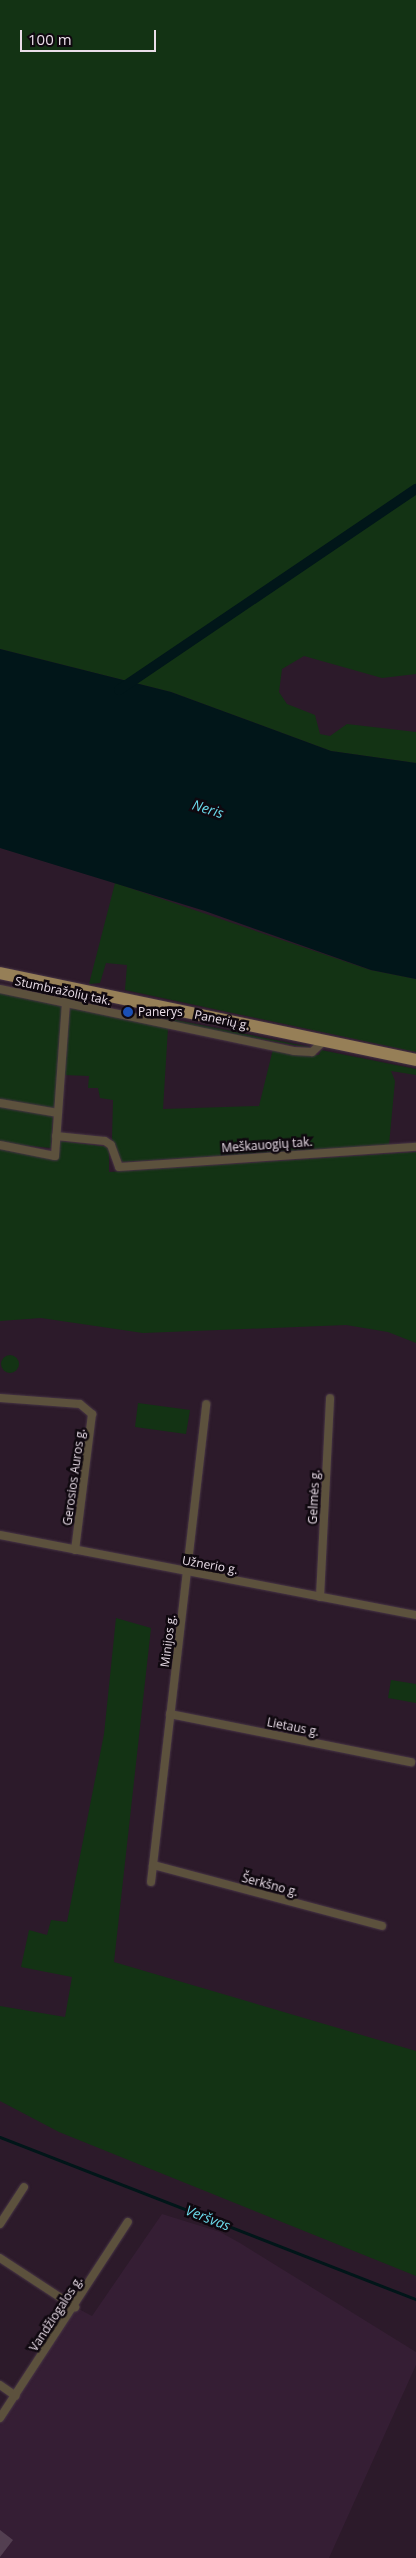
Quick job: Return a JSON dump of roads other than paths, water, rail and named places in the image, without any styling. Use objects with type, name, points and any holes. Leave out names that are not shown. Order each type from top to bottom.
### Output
[{"type":"main road","name":"Panerių g.","points":[[0,973],[416,1060]]},
{"type":"street","points":[[0,1145],[55,1156],[68,1003],[67,988]]},
{"type":"street","name":"Stumbražolių tak.","points":[[0,989],[294,1051],[312,1052],[324,1042]]},
{"type":"street","points":[[0,1103],[58,1113]]},
{"type":"street","name":"Meškauogių tak.","points":[[56,1136],[106,1141],[111,1145],[119,1167],[416,1148]]},
{"type":"street","name":"Gerosios Auros g.","points":[[0,1398],[80,1404],[92,1414],[75,1550]]},
{"type":"street","name":"Gelmės g.","points":[[320,1597],[330,1398]]},
{"type":"street","name":"Minijos g.","points":[[151,1882],[206,1404]]},
{"type":"street","name":"Užnerio g.","points":[[0,1535],[416,1615]]},
{"type":"street","name":"Lietaus g.","points":[[170,1714],[411,1762]]},
{"type":"street","name":"Šerkšno g.","points":[[153,1865],[382,1926]]},
{"type":"street","points":[[0,2224],[24,2187]]},
{"type":"street","name":"Vandžiogalos g.","points":[[0,2418],[75,2307],[128,2222]]},
{"type":"street","points":[[0,2258],[75,2307]]},
{"type":"street","points":[[0,2385],[16,2396]]},
{"type":"water","name":"Neris","points":[[0,649],[171,692],[331,751],[416,763],[416,979],[371,970],[205,911],[0,848]]},
{"type":"waterway","points":[[119,690],[416,489]]},
{"type":"waterway","name":"Veršvas","points":[[0,2137],[416,2299]]},
{"type":"place","name":"Panerys","points":[[128,1012]]}]
